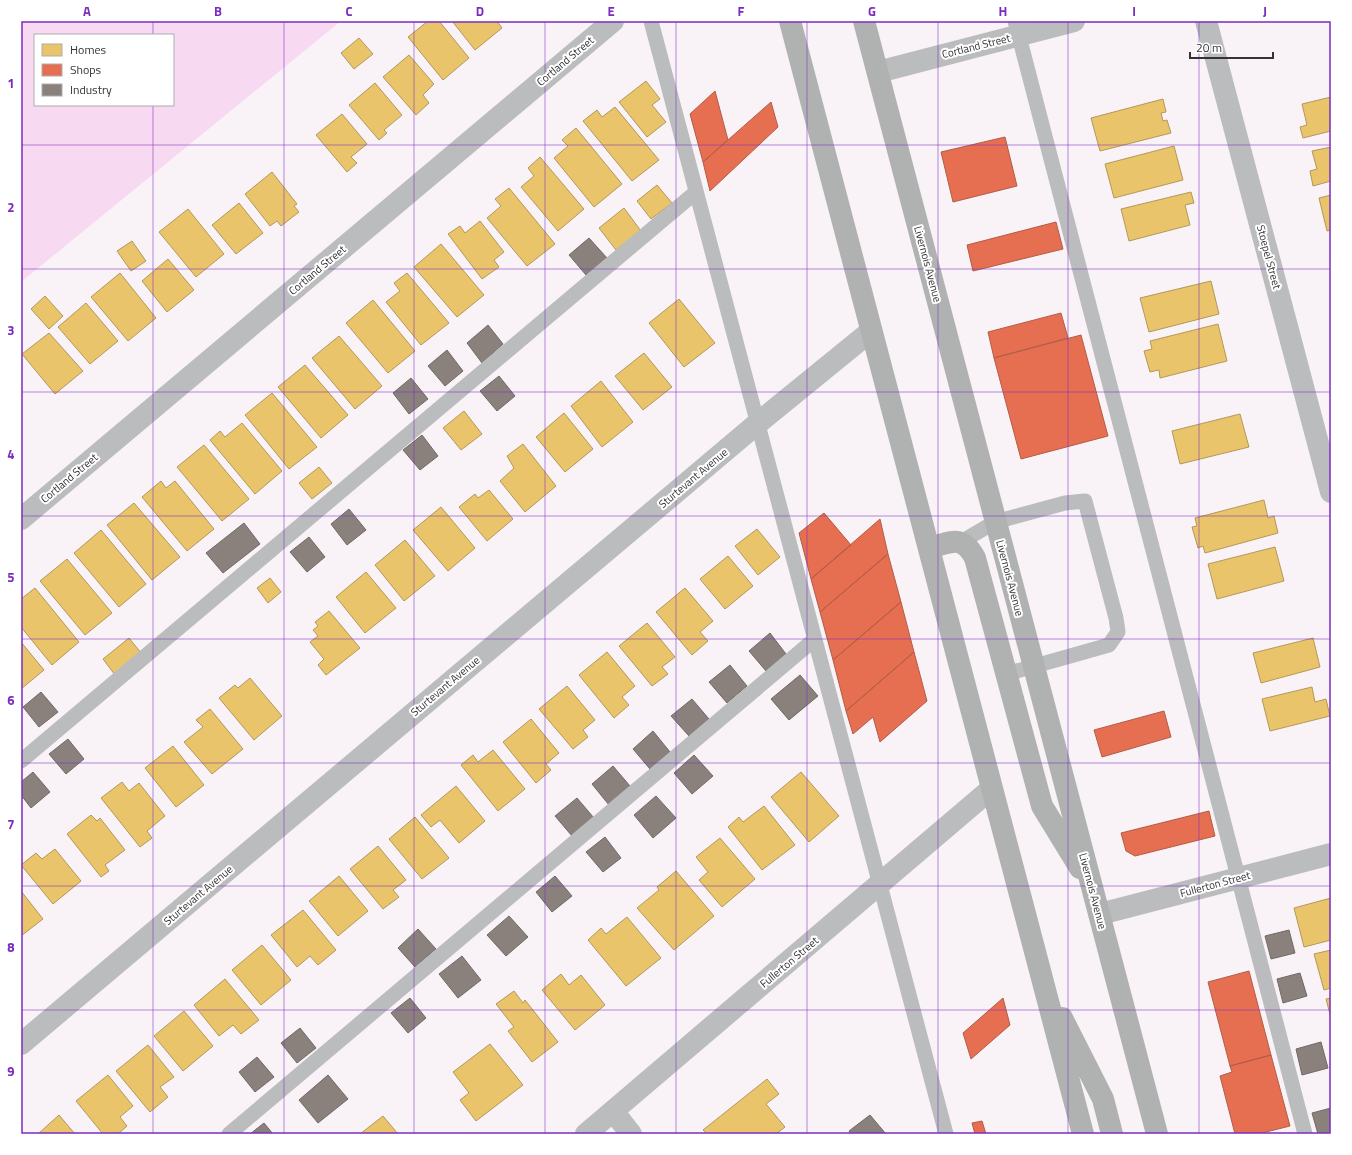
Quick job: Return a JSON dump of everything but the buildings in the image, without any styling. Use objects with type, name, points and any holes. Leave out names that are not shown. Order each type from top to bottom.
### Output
[{"type":"main road","points":[[790,21],[1083,1134]]},
{"type":"main road","name":"Livernois Avenue","points":[[864,21],[1157,1134]]},
{"type":"main road","points":[[929,548],[954,541],[962,542],[967,545],[971,551],[979,569],[1042,806],[1093,890]]},
{"type":"main road","points":[[1042,979],[1103,1099],[1112,1134]]},
{"type":"street","name":"Cortland Street","points":[[21,519],[613,21]]},
{"type":"street","name":"Cortland Street","points":[[878,72],[1017,28],[1074,21]]},
{"type":"street","name":"Stoepel Street","points":[[1206,21],[1331,492]]},
{"type":"street","name":"Sturtevant Avenue","points":[[21,1044],[758,423],[871,331]]},
{"type":"street","name":"Fullerton Street","points":[[586,1134],[991,789]]},
{"type":"street","name":"Fullerton Street","points":[[1100,914],[1331,854]]},
{"type":"street","points":[[613,1111],[632,1134]]},
{"type":"lane","points":[[651,21],[946,1134]]},
{"type":"lane","points":[[1017,28],[1305,1134]]},
{"type":"lane","points":[[21,761],[696,192]]},
{"type":"lane","points":[[962,542],[996,522],[1065,503],[1085,501],[1116,618],[1118,632],[1109,645],[1006,674]]},
{"type":"lane","points":[[229,1134],[815,639]]},
{"type":"shaded area","points":[[21,21],[341,21],[21,282]]}]
